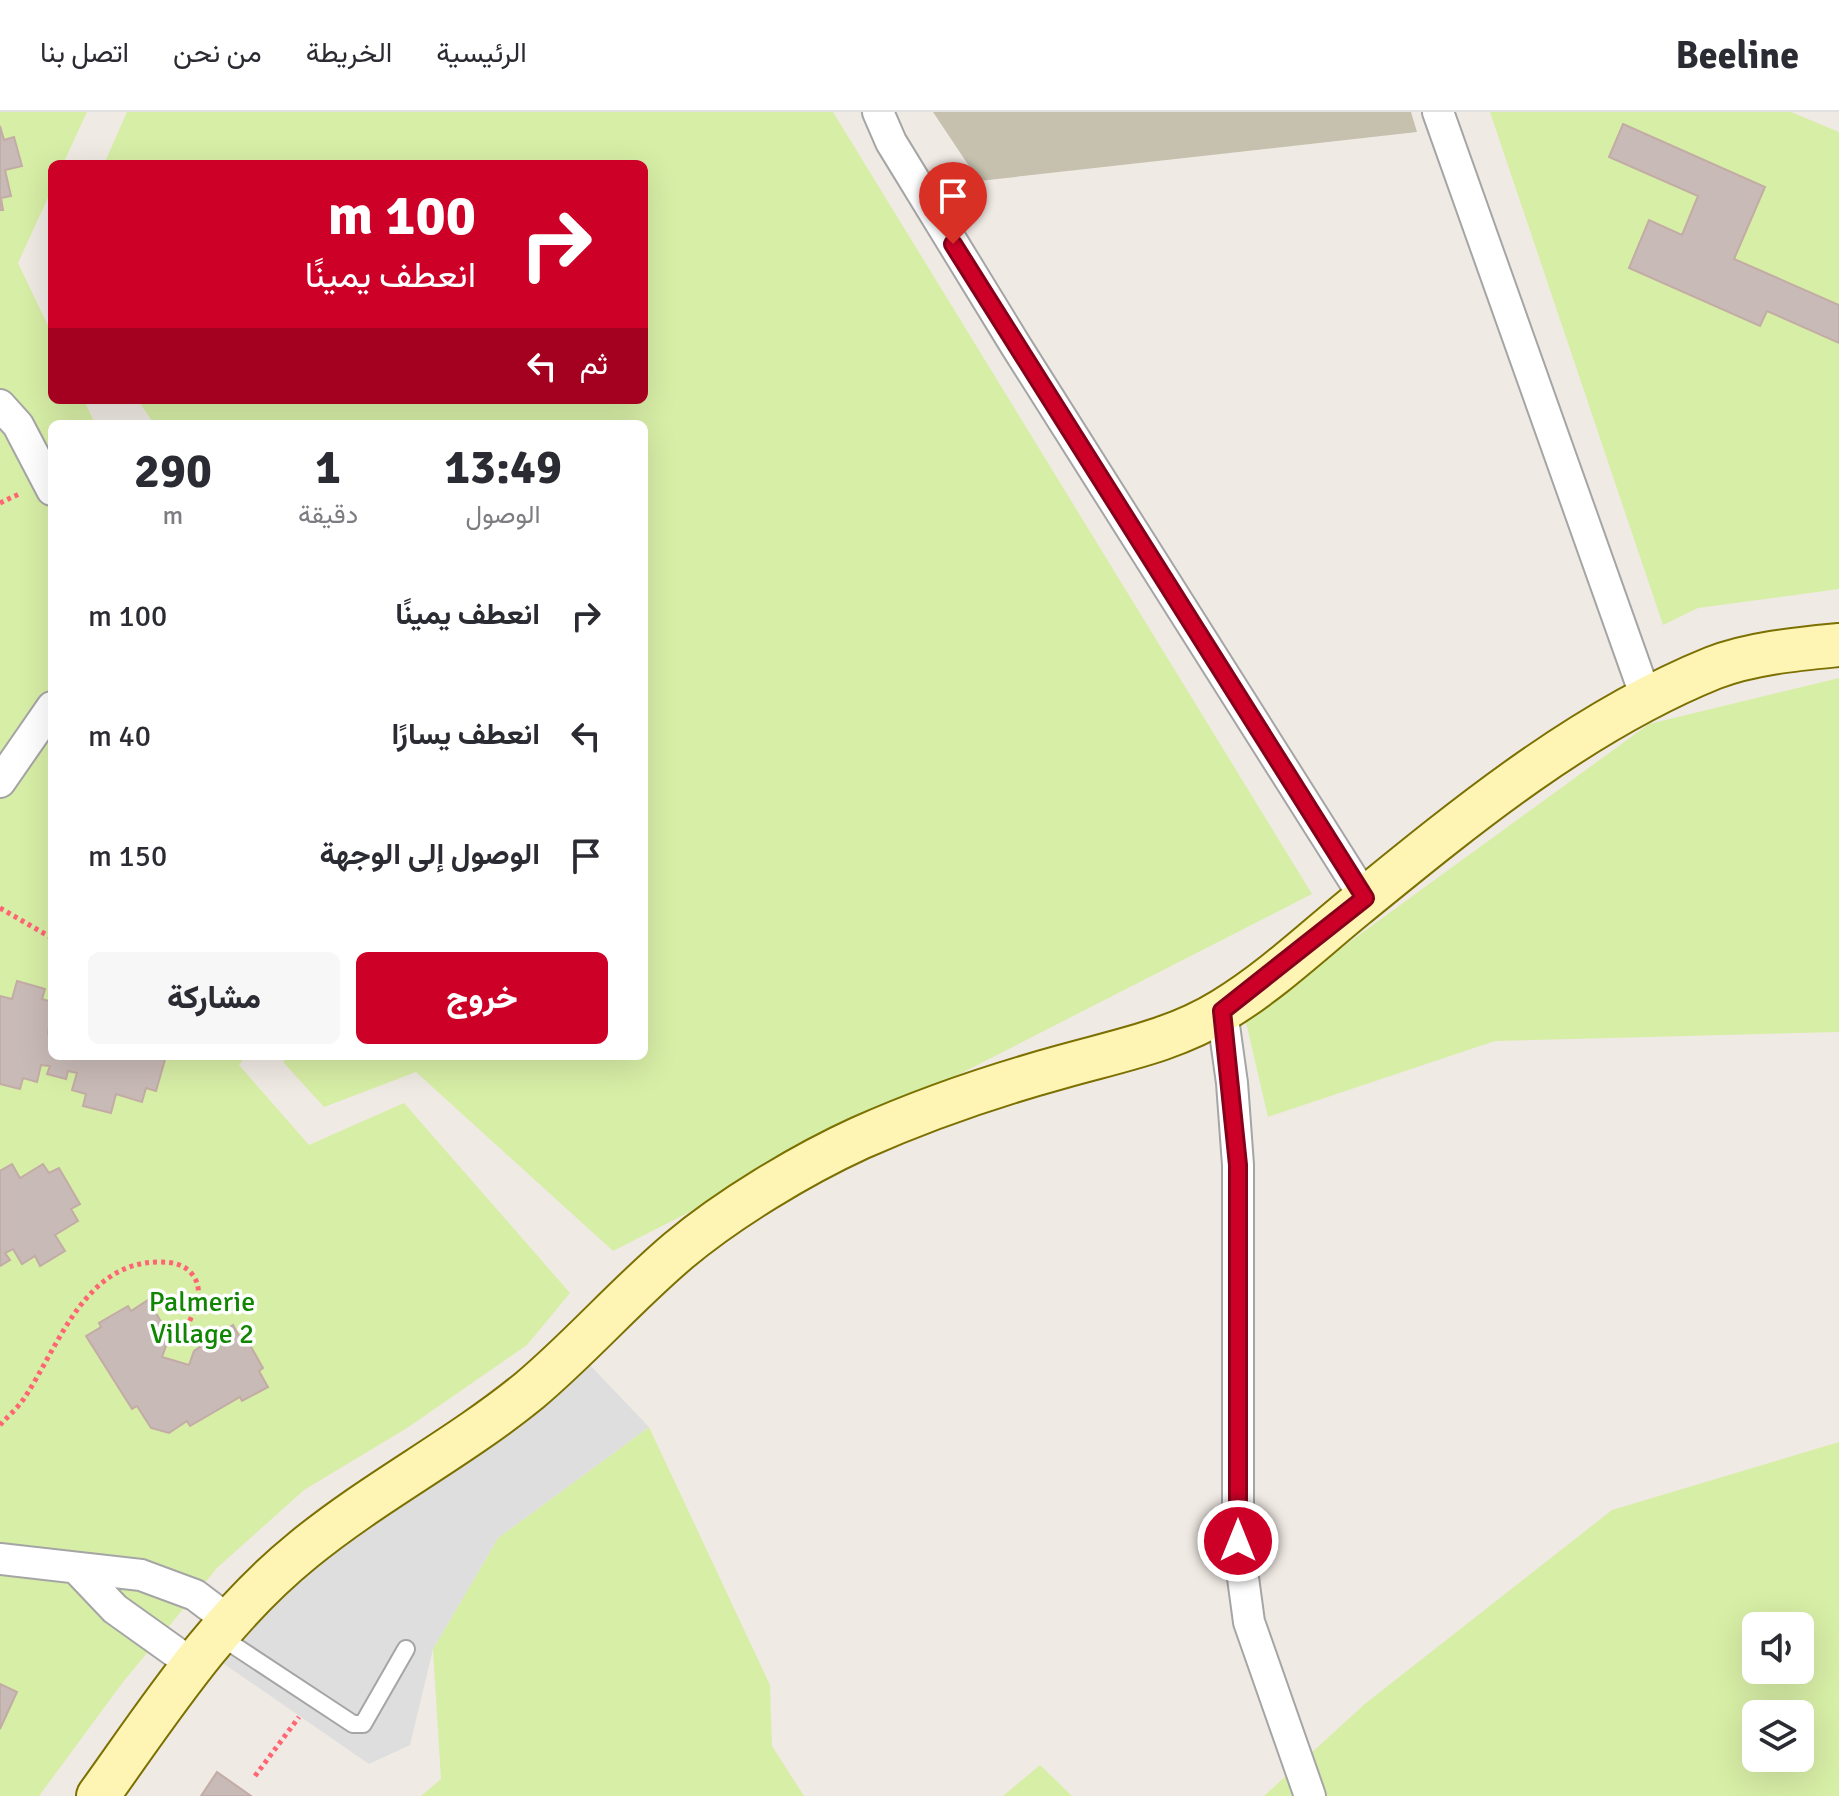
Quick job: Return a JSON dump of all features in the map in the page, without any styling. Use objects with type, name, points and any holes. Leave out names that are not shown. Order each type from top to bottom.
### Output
[{"type":"street","points":[[878,112],[891,142],[1016,346],[1365,898]]},
{"type":"street","points":[[1438,112],[1647,700]]},
{"type":"street","points":[[0,405],[18,425],[48,482]]},
{"type":"street","points":[[98,1796],[212,1640],[291,1561],[339,1522],[465,1440],[528,1391],[587,1340],[630,1294],[724,1215],[855,1140],[946,1103],[1062,1067],[1151,1044],[1222,1011],[1365,898],[1564,748],[1647,700],[1717,667],[1783,651],[1839,645]]},
{"type":"street","points":[[0,782],[48,713]]},
{"type":"street","points":[[1222,1011],[1238,1165],[1238,1541],[1249,1622],[1310,1796]]},
{"type":"street","points":[[0,1559],[141,1575],[195,1595],[212,1640]]},
{"type":"street","points":[[78,1570],[115,1609],[212,1640]]},
{"type":"lane","points":[[212,1640],[353,1724],[363,1724],[406,1649]]},
{"type":"path","points":[[0,908],[48,936]]},
{"type":"path","points":[[0,1425],[23,1401],[68,1321],[111,1274],[142,1262],[168,1262],[187,1267],[196,1279],[200,1292],[188,1325]]},
{"type":"path","points":[[255,1776],[300,1717]]},
{"type":"shaded area","points":[[933,112],[1411,112],[1417,132],[979,181]]},
{"type":"shaded area","points":[[586,1361],[649,1427],[498,1538],[433,1649],[410,1745],[369,1764],[214,1657],[333,1530]]},
{"type":"green space","name":"Palmerie Village 2","points":[[0,112],[87,112],[65,160],[48,160],[48,198],[18,263],[48,326],[48,404],[86,404],[93,420],[48,420],[48,1060],[243,1060],[239,1065],[309,1145],[404,1103],[570,1293],[527,1345],[407,1428],[304,1490],[217,1568],[123,1682],[39,1796],[0,1796]]},
{"type":"green space","points":[[127,112],[833,112],[1312,894],[613,1251],[416,1072],[324,1107],[283,1062],[285,1060],[648,1060],[648,420],[151,420],[141,404],[648,404],[648,160],[106,160]]},
{"type":"green space","points":[[1490,112],[1791,112],[1839,132],[1839,589],[1698,608],[1663,625]]},
{"type":"green space","points":[[1839,678],[1839,1032],[1495,1041],[1268,1117],[1245,1018],[1649,724]]},
{"type":"green space","points":[[649,1427],[770,1685],[772,1746],[804,1796],[421,1796],[441,1779],[433,1649],[498,1538]]},
{"type":"green space","points":[[1839,1442],[1839,1796],[1264,1796],[1366,1703],[1612,1510]]},
{"type":"green space","points":[[1040,1765],[1072,1796],[1003,1796]]},
{"type":"building","points":[[1623,124],[1765,187],[1734,259],[1839,305],[1839,343],[1767,311],[1760,326],[1629,268],[1649,220],[1682,235],[1698,196],[1609,157]]},
{"type":"building","points":[[0,126],[4,140],[14,137],[22,166],[5,170],[11,196],[1,198],[3,210],[0,210]]},
{"type":"building","points":[[17,981],[45,989],[42,999],[48,1001],[48,1060],[165,1060],[156,1091],[146,1088],[142,1102],[116,1094],[111,1113],[83,1106],[86,1094],[72,1090],[77,1073],[68,1071],[66,1079],[47,1074],[50,1066],[41,1065],[37,1082],[23,1078],[20,1089],[0,1084],[0,996],[12,999]]},
{"type":"building","points":[[12,1164],[20,1178],[43,1164],[49,1173],[59,1168],[80,1204],[71,1209],[78,1221],[55,1235],[65,1251],[40,1266],[35,1256],[22,1264],[13,1249],[5,1253],[10,1260],[0,1266],[0,1171]]},
{"type":"building","points":[[148,1300],[163,1325],[158,1328],[167,1343],[162,1357],[189,1365],[194,1351],[233,1325],[242,1341],[246,1338],[263,1368],[259,1371],[268,1387],[242,1401],[240,1397],[190,1426],[187,1421],[169,1433],[151,1428],[137,1406],[132,1409],[86,1336],[101,1327],[99,1323],[128,1306],[131,1311]]},
{"type":"building","points":[[0,1684],[17,1692],[0,1729]]},
{"type":"building","points":[[217,1772],[251,1796],[201,1796]]},
{"type":"route","points":[[953,244],[1365,898],[1222,1011],[1232,1083],[1238,1165],[1238,1541]]}]
